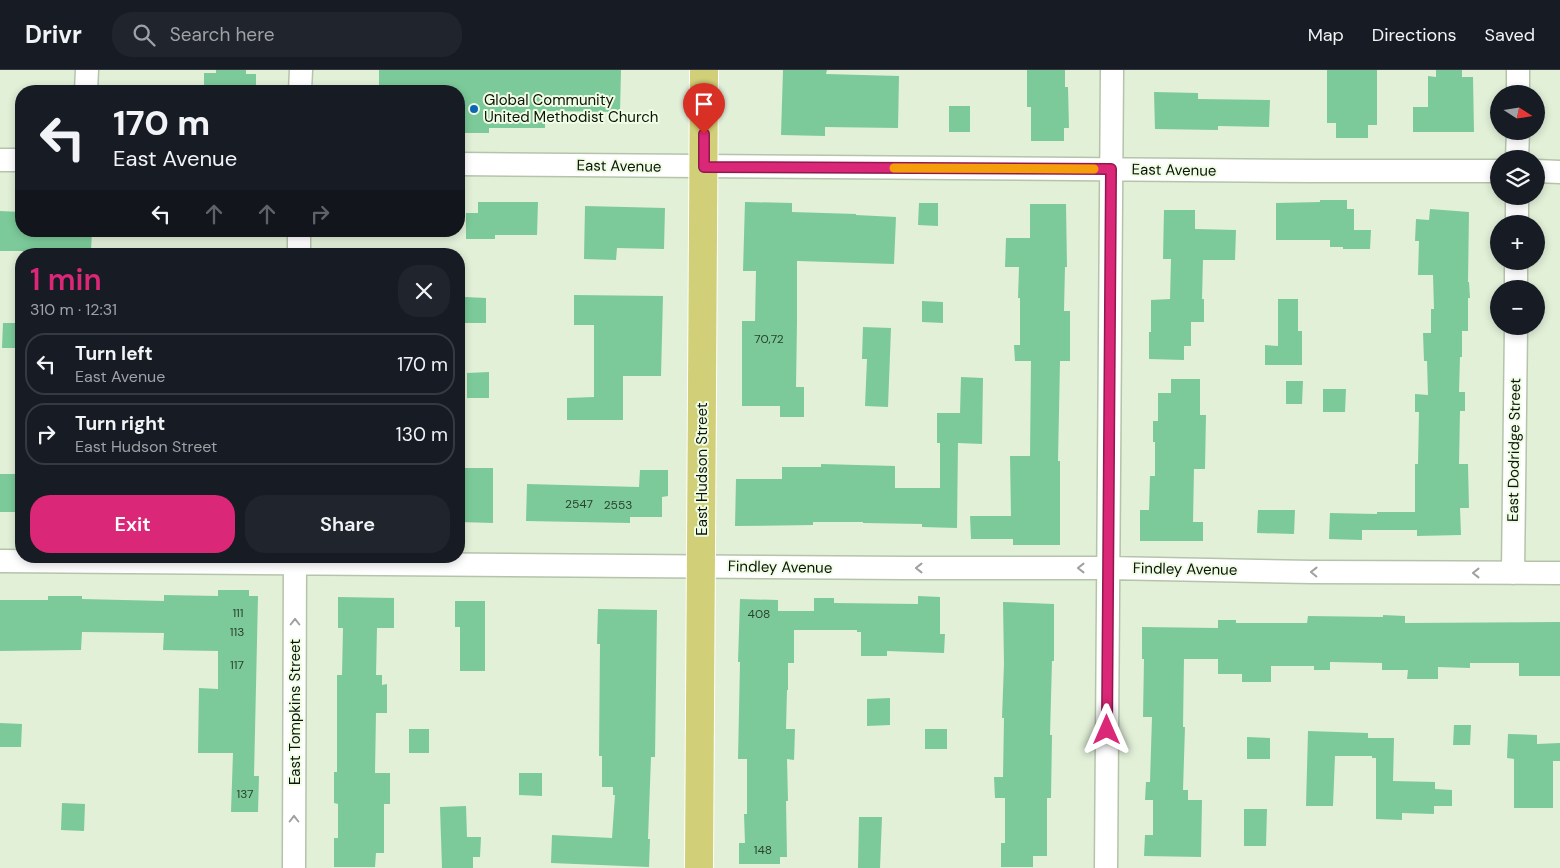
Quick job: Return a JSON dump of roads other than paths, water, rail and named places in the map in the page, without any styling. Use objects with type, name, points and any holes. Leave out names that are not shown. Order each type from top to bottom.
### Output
[{"type":"main road","name":"East Hudson Street","points":[[699,868],[704,70]]},
{"type":"street","points":[[86,70],[86,85]]},
{"type":"street","points":[[300,70],[300,85]]},
{"type":"street","points":[[1106,868],[1112,70]]},
{"type":"street","points":[[1518,70],[1518,85]]},
{"type":"street","points":[[0,160],[15,160]]},
{"type":"street","name":"East Avenue","points":[[465,164],[1490,171]]},
{"type":"street","points":[[1545,171],[1560,172]]},
{"type":"street","name":"East Dodridge Street","points":[[1512,573],[1516,335]]},
{"type":"street","name":"Findley Avenue","points":[[0,561],[15,561]]},
{"type":"street","name":"East Tompkins Street","points":[[294,868],[295,563]]},
{"type":"street","name":"Findley Avenue","points":[[465,563],[1560,574]]},
{"type":"place","name":"Global Community United Methodist Church","points":[[474,109]]}]
